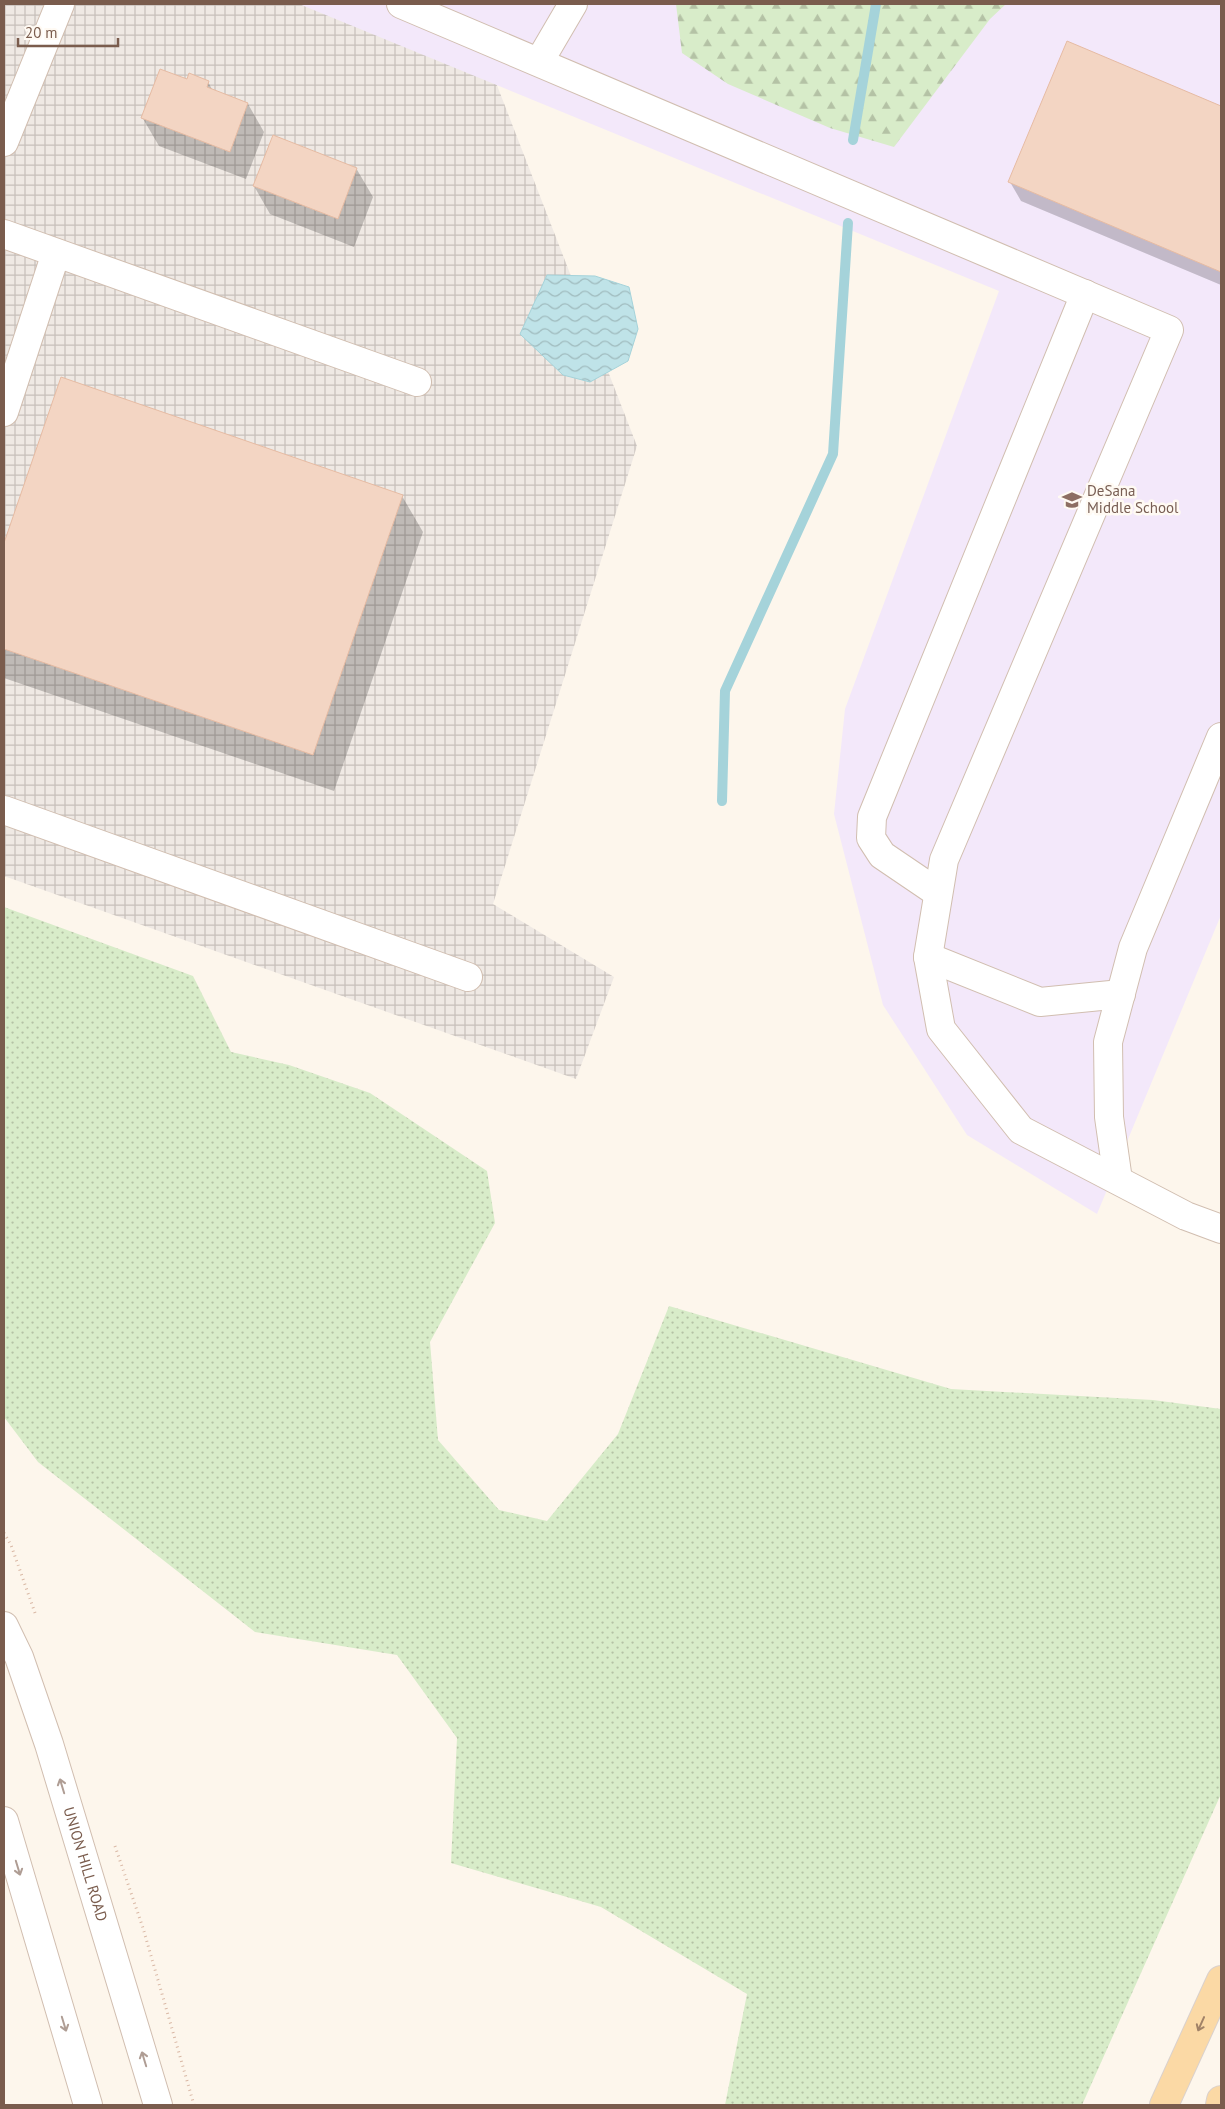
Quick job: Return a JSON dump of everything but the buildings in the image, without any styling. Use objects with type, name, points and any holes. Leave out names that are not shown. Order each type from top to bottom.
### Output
[{"type":"main road","points":[[1164,2105],[1221,1980]]},
{"type":"main road","points":[[1220,2105],[1221,2100]]},
{"type":"street","points":[[4,142],[60,4]]},
{"type":"street","points":[[401,4],[1169,330],[944,860],[928,957],[941,1029],[1021,1130],[1186,1216],[1221,1229]]},
{"type":"street","points":[[539,62],[573,4]]},
{"type":"street","points":[[4,234],[418,382]]},
{"type":"street","points":[[4,412],[56,253]]},
{"type":"street","points":[[938,892],[882,855],[871,838],[872,817],[1085,294]]},
{"type":"street","points":[[1118,1180],[1109,1117],[1108,1042],[1132,948],[1221,737]]},
{"type":"street","points":[[4,810],[468,977]]},
{"type":"street","points":[[928,957],[1040,1002],[1121,994]]},
{"type":"street","name":"UNION HILL ROAD","points":[[4,1626],[19,1657],[49,1744],[158,2105]]},
{"type":"street","points":[[4,1822],[88,2105]]},
{"type":"shaded area","points":[[4,4],[358,4],[486,57],[637,446],[493,904],[614,977],[576,1079],[4,876]]},
{"type":"shaded area","name":"DeSana Middle School","points":[[299,4],[1221,4],[1221,915],[1097,1214],[967,1135],[883,1005],[834,814],[845,709],[999,291]]},
{"type":"green space","points":[[676,4],[1006,4],[990,19],[894,147],[830,128],[728,84],[682,53]]},
{"type":"green space","points":[[4,907],[193,976],[231,1052],[289,1065],[370,1093],[487,1171],[495,1223],[430,1342],[438,1440],[499,1510],[547,1521],[618,1434],[669,1306],[951,1389],[1153,1400],[1221,1409],[1221,1794],[1082,2105],[725,2105],[747,1994],[601,1907],[451,1863],[457,1738],[397,1655],[255,1632],[38,1462],[4,1417]]},
{"type":"water","points":[[547,275],[595,276],[629,287],[638,329],[628,361],[590,382],[563,375],[520,334]]},
{"type":"waterway","points":[[853,140],[876,4]]},
{"type":"waterway","points":[[722,801],[725,691],[833,454],[848,223]]},
{"type":"place","name":"DeSana Middle School","points":[[1072,500]]}]
